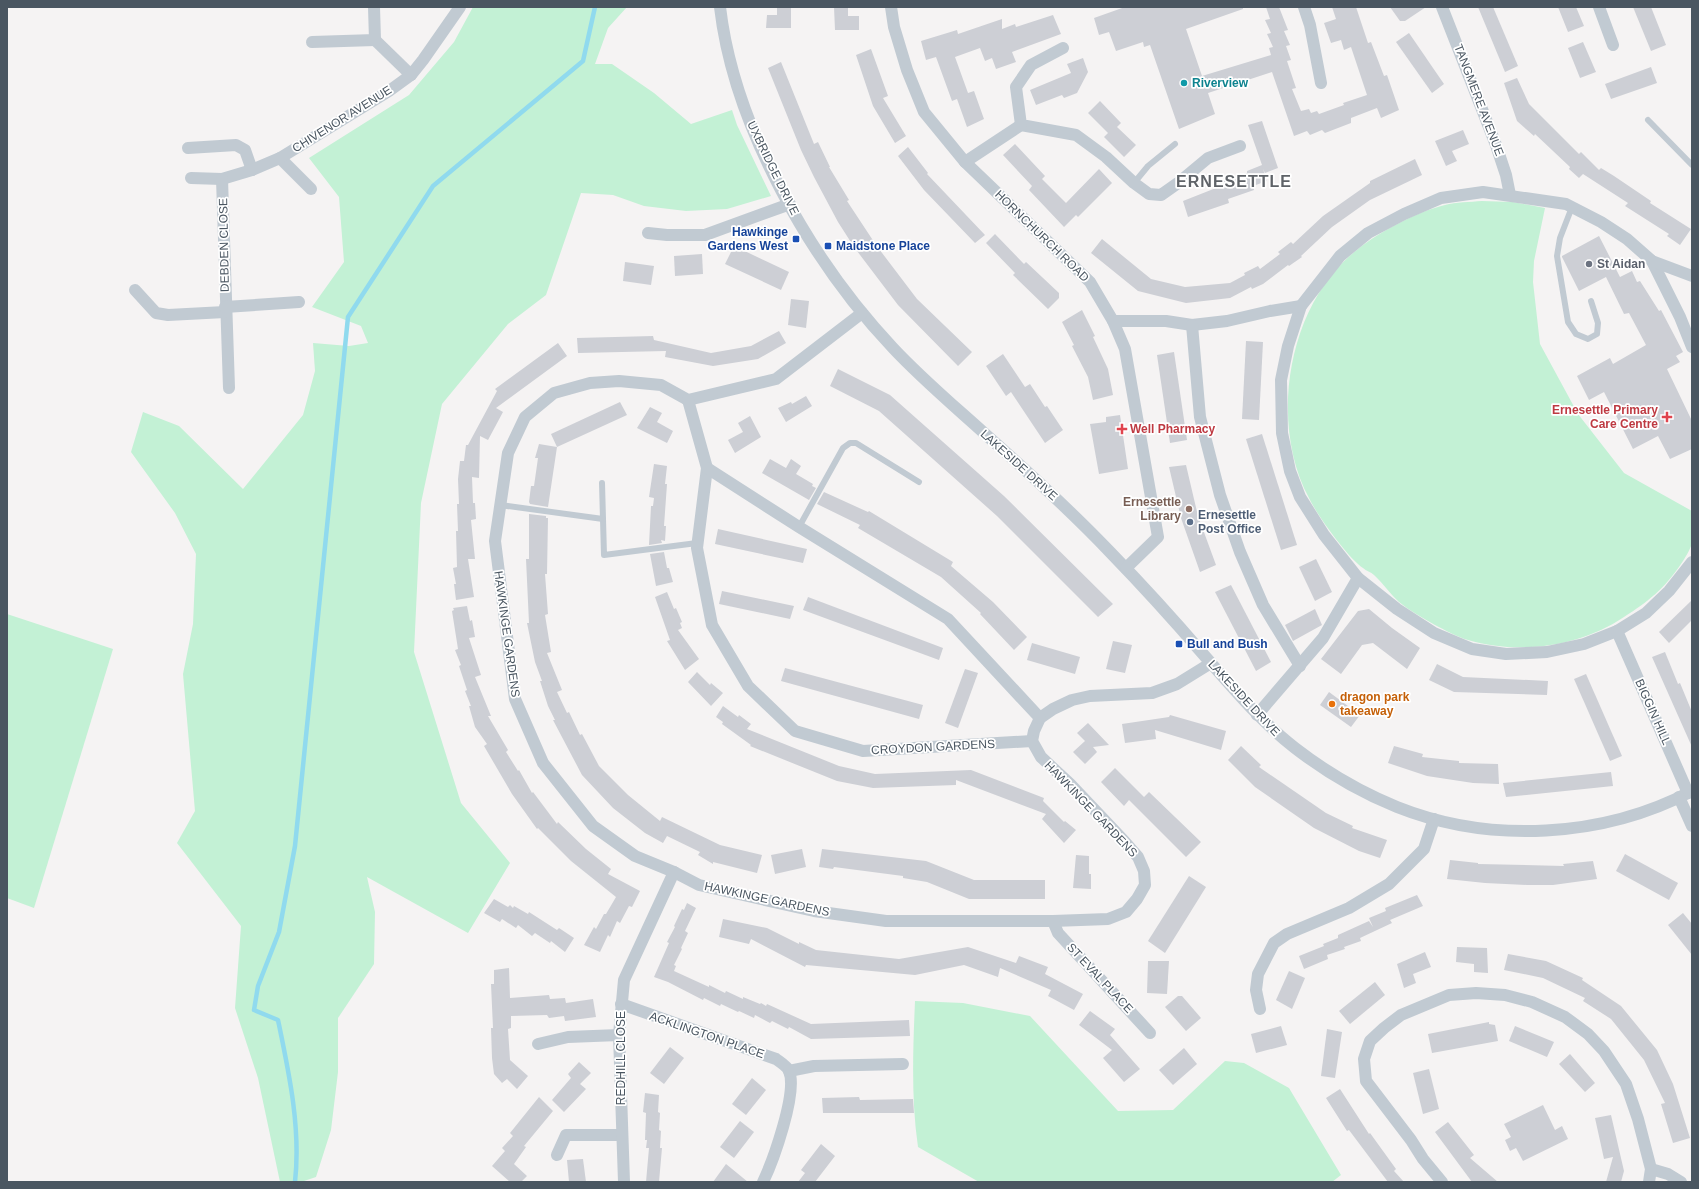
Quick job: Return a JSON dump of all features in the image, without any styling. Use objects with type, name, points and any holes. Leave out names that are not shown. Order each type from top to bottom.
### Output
[{"type":"street","points":[[374,7],[376,40],[411,74]]},
{"type":"street","name":"CHIVENOR AVENUE","points":[[191,178],[222,179],[252,170],[280,158],[389,91],[411,74],[441,37],[460,7]]},
{"type":"street","name":"UXBRIDGE DRIVE","points":[[720,7],[726,46],[738,92],[761,147],[790,204],[824,261],[862,313]]},
{"type":"street","name":"HORNCHURCH ROAD","points":[[891,7],[894,27],[907,70],[924,112],[965,162],[1090,282],[1113,322],[1125,349],[1158,537],[1126,568]]},
{"type":"street","points":[[1304,7],[1313,39],[1321,83]]},
{"type":"street","name":"TANGMERE AVENUE","points":[[1442,7],[1494,138],[1505,171],[1510,195]]},
{"type":"street","points":[[1599,7],[1613,45]]},
{"type":"street","points":[[312,42],[376,40]]},
{"type":"street","points":[[1021,125],[1016,87],[1031,65],[1063,48]]},
{"type":"street","points":[[965,162],[1021,125],[1076,135],[1106,157],[1134,183],[1149,194],[1161,195],[1208,158],[1240,146]]},
{"type":"street","points":[[188,148],[236,145],[245,150],[252,170]]},
{"type":"street","points":[[280,158],[310,189]]},
{"type":"street","name":"DEBDEN CLOSE","points":[[222,179],[225,309],[229,388]]},
{"type":"street","points":[[1692,276],[1652,261],[1627,239],[1601,222],[1572,207],[1551,201],[1483,192],[1442,198],[1404,214],[1368,232],[1340,256],[1301,306],[1288,346],[1281,380],[1282,432],[1290,471],[1300,497],[1324,535],[1358,578],[1397,609],[1434,633],[1472,649],[1506,654],[1547,652],[1584,644],[1617,631],[1646,613],[1669,591],[1692,562]]},
{"type":"street","points":[[648,233],[667,235],[705,235],[790,204]]},
{"type":"street","points":[[1652,261],[1680,317],[1692,347]]},
{"type":"street","points":[[135,290],[156,313],[168,315],[299,302]]},
{"type":"street","points":[[1113,322],[1166,321],[1192,325],[1227,321],[1270,311],[1301,306]]},
{"type":"street","points":[[688,400],[776,379],[862,313]]},
{"type":"street","name":"LAKESIDE DRIVE","points":[[862,313],[891,346],[922,377],[1054,496],[1126,568],[1257,715],[1295,749],[1343,781],[1395,806],[1434,820],[1490,829],[1518,831],[1567,828],[1596,824],[1631,815],[1686,793]]},
{"type":"street","points":[[1192,325],[1200,417],[1220,495],[1240,552],[1264,605],[1300,666]]},
{"type":"street","name":"HAWKINGE GARDENS","points":[[688,400],[661,385],[619,382],[590,384],[554,393],[525,417],[508,453],[495,541],[515,699],[543,763],[593,826],[635,856],[674,872],[699,885],[814,911],[886,921],[1053,921],[1108,919],[1126,912],[1137,899],[1145,885],[1144,871],[1138,857],[1070,784],[1041,756],[1032,742]]},
{"type":"street","name":"CROYDON GARDENS","points":[[688,400],[707,468],[696,548],[712,625],[746,683],[795,731],[864,751],[1032,742]]},
{"type":"street","points":[[707,468],[799,527],[948,618],[1040,718]]},
{"type":"street","points":[[1257,715],[1323,638],[1358,578]]},
{"type":"street","name":"BIGGIN HILL","points":[[1617,631],[1686,793],[1692,826]]},
{"type":"street","points":[[1032,742],[1034,731],[1040,718],[1072,700],[1090,696],[1152,693],[1177,684],[1211,664]]},
{"type":"street","points":[[1260,1009],[1256,990],[1258,974],[1274,944],[1287,934],[1349,908],[1389,884],[1424,848],[1434,820]]},
{"type":"street","name":"REDHILL CLOSE","points":[[624,1182],[621,1135],[619,1035],[624,980],[674,872]]},
{"type":"street","name":"ST EVAL PLACE","points":[[1053,921],[1058,933],[1150,1033]]},
{"type":"street","points":[[1442,1182],[1423,1159],[1411,1140],[1366,1081],[1364,1059],[1370,1041],[1384,1028],[1401,1016],[1449,995],[1469,994],[1505,995],[1532,1002],[1565,1017],[1588,1034],[1604,1051],[1626,1084],[1638,1119],[1652,1169],[1650,1182]]},
{"type":"street","name":"ACKLINGTON PLACE","points":[[621,1004],[776,1059],[789,1071]]},
{"type":"street","points":[[538,1044],[568,1037],[619,1035]]},
{"type":"street","points":[[763,1182],[789,1105],[791,1085],[789,1071],[814,1066],[903,1064]]},
{"type":"street","points":[[557,1155],[566,1135],[621,1135]]},
{"type":"street","points":[[1652,1169],[1668,1174],[1681,1182]]},
{"type":"lane","points":[[1648,120],[1692,165]]},
{"type":"lane","points":[[1134,183],[1148,166],[1175,144]]},
{"type":"lane","points":[[1572,207],[1560,238],[1557,256],[1568,322],[1576,334],[1588,339],[1597,334],[1598,323],[1592,301]]},
{"type":"lane","points":[[799,527],[844,448],[850,443],[856,443],[919,482]]},
{"type":"lane","points":[[602,483],[604,555],[697,543]]},
{"type":"lane","points":[[500,505],[603,519]]},
{"type":"green space","points":[[473,7],[627,7],[608,28],[595,64],[612,64],[654,93],[691,124],[732,110],[737,125],[771,196],[727,209],[686,211],[644,206],[613,195],[581,193],[546,295],[508,324],[442,404],[421,503],[414,652],[461,803],[510,863],[468,933],[367,877],[375,912],[374,964],[338,1018],[338,1072],[331,1130],[316,1177],[301,1182],[280,1182],[258,1078],[235,1008],[241,926],[177,843],[195,811],[183,674],[193,624],[196,554],[175,513],[131,452],[143,412],[179,426],[243,489],[303,415],[315,371],[313,343],[349,346],[368,343],[361,326],[312,307],[344,262],[339,197],[309,158],[409,95],[454,42]]},
{"type":"green space","points":[[1482,201],[1513,202],[1545,208],[1534,261],[1533,282],[1540,344],[1578,414],[1624,473],[1692,511],[1693,536],[1690,548],[1675,573],[1656,594],[1633,611],[1607,627],[1569,641],[1549,645],[1508,647],[1488,645],[1468,640],[1435,625],[1399,602],[1374,575],[1364,569],[1349,555],[1333,536],[1319,515],[1309,498],[1296,468],[1290,434],[1288,400],[1292,365],[1301,331],[1315,300],[1334,272],[1367,242],[1411,217],[1449,204]]},
{"type":"green space","points":[[7,614],[113,649],[34,908],[7,898]]},
{"type":"green space","points":[[915,1001],[963,1003],[1030,1016],[1118,1111],[1173,1110],[1225,1061],[1244,1063],[1289,1088],[1341,1175],[1332,1182],[979,1182],[918,1147],[913,1092]]},
{"type":"building","points":[[777,7],[791,7],[791,28],[766,28],[767,15],[777,15]]},
{"type":"building","points":[[834,7],[848,7],[848,16],[859,16],[859,30],[835,30]]},
{"type":"building","points":[[1125,7],[1243,7],[1243,9],[1186,29],[1202,76],[1271,55],[1269,48],[1273,47],[1267,34],[1271,33],[1265,20],[1270,19],[1266,7],[1279,7],[1288,30],[1284,31],[1290,45],[1286,46],[1291,60],[1287,61],[1296,88],[1292,89],[1301,111],[1309,109],[1311,113],[1317,111],[1319,114],[1344,105],[1343,103],[1367,95],[1351,47],[1344,50],[1341,40],[1331,43],[1324,23],[1336,19],[1332,7],[1356,7],[1368,43],[1371,42],[1384,76],[1387,75],[1399,110],[1381,118],[1377,108],[1351,118],[1351,123],[1325,133],[1322,130],[1310,135],[1307,131],[1294,136],[1272,72],[1208,93],[1215,114],[1179,129],[1150,45],[1144,47],[1143,42],[1116,51],[1109,32],[1099,35],[1094,18]]},
{"type":"building","points":[[1390,7],[1426,7],[1405,21],[1400,21]]},
{"type":"building","points":[[1478,7],[1493,7],[1518,66],[1505,72]]},
{"type":"building","points":[[1558,7],[1576,7],[1584,26],[1568,32]]},
{"type":"building","points":[[1633,7],[1651,7],[1666,45],[1651,51]]},
{"type":"building","points":[[1053,15],[1061,34],[1012,52],[1016,62],[996,69],[992,58],[985,61],[980,48],[955,57],[968,93],[974,91],[984,119],[967,127],[957,99],[952,101],[936,57],[926,60],[921,41],[957,30],[958,34],[1002,19],[1002,29],[1015,24],[1016,27]]},
{"type":"building","points":[[1409,33],[1444,84],[1432,93],[1396,42]]},
{"type":"building","points":[[1583,42],[1596,72],[1580,78],[1568,48]]},
{"type":"building","points":[[871,49],[888,96],[883,98],[906,136],[895,143],[873,106],[856,55]]},
{"type":"building","points":[[1083,58],[1088,72],[1077,93],[1064,98],[1062,95],[1036,105],[1030,90],[1071,73],[1067,64]]},
{"type":"building","points":[[781,62],[814,144],[818,142],[829,167],[849,200],[847,201],[876,245],[917,299],[972,352],[958,366],[898,305],[854,247],[838,222],[801,150],[768,68]]},
{"type":"building","points":[[1651,67],[1657,83],[1611,99],[1605,84]]},
{"type":"building","points":[[1517,78],[1529,104],[1579,154],[1581,152],[1599,170],[1601,168],[1614,176],[1651,201],[1650,203],[1691,229],[1680,245],[1667,236],[1669,234],[1625,206],[1628,203],[1583,174],[1579,178],[1569,169],[1570,167],[1535,134],[1534,136],[1517,121],[1504,83]]},
{"type":"building","points":[[1100,101],[1121,123],[1117,127],[1136,145],[1124,157],[1104,137],[1108,133],[1088,113]]},
{"type":"building","points":[[1262,121],[1278,168],[1265,173],[1263,169],[1267,181],[1253,186],[1254,190],[1228,199],[1229,203],[1188,217],[1183,201],[1221,186],[1220,182],[1247,173],[1247,171],[1262,165],[1248,125]]},
{"type":"building","points":[[1463,130],[1469,144],[1452,151],[1457,161],[1446,166],[1435,141]]},
{"type":"building","points":[[1015,144],[1045,176],[1042,179],[1066,203],[1099,169],[1112,183],[1078,217],[1076,215],[1064,227],[1029,190],[1032,186],[1003,155]]},
{"type":"building","points":[[908,147],[928,173],[927,174],[985,235],[975,243],[924,190],[898,156]]},
{"type":"building","points":[[1415,159],[1422,175],[1370,200],[1332,227],[1301,256],[1302,257],[1289,266],[1288,265],[1263,284],[1252,289],[1251,287],[1230,298],[1186,303],[1138,291],[1091,253],[1102,239],[1151,279],[1185,287],[1230,283],[1245,275],[1244,273],[1258,266],[1260,269],[1280,254],[1278,252],[1291,242],[1293,244],[1323,216],[1370,183],[1370,181]]},
{"type":"building","points":[[995,234],[1024,264],[1026,262],[1059,293],[1059,298],[1048,309],[1013,275],[1015,273],[986,243]]},
{"type":"building","points":[[1599,236],[1620,277],[1632,271],[1637,282],[1640,281],[1659,311],[1661,310],[1683,352],[1676,356],[1680,362],[1667,369],[1692,421],[1692,449],[1670,459],[1658,436],[1633,449],[1604,392],[1589,400],[1577,376],[1610,358],[1613,364],[1646,345],[1629,313],[1624,314],[1606,277],[1579,291],[1562,257]]},
{"type":"building","points":[[734,246],[789,272],[781,290],[725,264]]},
{"type":"building","points":[[702,254],[703,274],[675,276],[674,256]]},
{"type":"building","points":[[625,262],[654,266],[651,285],[623,281]]},
{"type":"building","points":[[791,299],[809,301],[806,328],[788,325]]},
{"type":"building","points":[[1082,310],[1095,336],[1093,337],[1108,369],[1113,395],[1093,400],[1088,377],[1072,346],[1074,345],[1062,322]]},
{"type":"building","points":[[779,331],[786,343],[758,359],[713,366],[665,357],[666,351],[578,353],[577,338],[653,336],[654,340],[711,353],[751,346]]},
{"type":"building","points":[[1246,341],[1263,342],[1259,420],[1242,419]]},
{"type":"building","points":[[558,343],[567,356],[496,408],[503,412],[488,440],[480,436],[479,478],[472,477],[473,503],[475,503],[476,519],[471,520],[475,559],[468,559],[474,597],[456,600],[454,584],[456,584],[453,568],[457,567],[456,531],[458,531],[458,479],[460,461],[464,461],[466,445],[468,445],[497,391],[495,389]]},
{"type":"building","points":[[1174,352],[1187,440],[1170,443],[1157,355]]},
{"type":"building","points":[[1003,354],[1025,387],[1030,384],[1045,407],[1047,406],[1063,430],[1045,443],[1011,392],[1006,396],[986,366]]},
{"type":"building","points":[[838,369],[890,395],[1004,496],[1113,604],[1098,617],[997,516],[879,411],[830,386]]},
{"type":"building","points":[[806,396],[812,406],[786,422],[778,408],[791,402],[792,404]]},
{"type":"building","points":[[620,402],[627,415],[557,447],[551,434]]},
{"type":"building","points":[[650,407],[662,413],[657,422],[673,431],[667,443],[637,428]]},
{"type":"building","points":[[1120,415],[1128,469],[1099,474],[1090,424],[1106,422],[1106,417]]},
{"type":"building","points":[[750,416],[761,437],[735,453],[728,440],[743,432],[738,423]]},
{"type":"building","points":[[1262,434],[1297,545],[1281,550],[1246,439]]},
{"type":"building","points":[[539,444],[557,447],[548,507],[530,504],[529,502],[531,486],[534,486],[538,458],[535,458]]},
{"type":"building","points":[[770,459],[786,468],[791,459],[801,466],[796,474],[813,484],[812,486],[816,488],[809,500],[762,473]]},
{"type":"building","points":[[654,464],[667,466],[664,526],[666,526],[665,541],[661,540],[662,543],[649,545],[651,506],[653,506],[654,498],[649,497]]},
{"type":"building","points":[[1186,465],[1198,516],[1216,565],[1200,572],[1181,518],[1169,467]]},
{"type":"building","points":[[824,492],[868,512],[869,511],[953,562],[951,566],[993,602],[1027,637],[1014,650],[980,614],[981,613],[941,577],[858,528],[860,525],[817,504]]},
{"type":"building","points":[[529,514],[546,516],[546,518],[548,518],[547,574],[545,574],[548,614],[545,615],[551,652],[547,653],[562,690],[557,692],[567,713],[569,712],[580,735],[582,734],[599,766],[628,795],[660,821],[662,817],[720,845],[762,855],[757,873],[713,862],[713,864],[698,855],[700,852],[667,836],[663,843],[645,833],[613,808],[582,775],[553,720],[555,720],[548,706],[540,681],[542,681],[535,662],[527,623],[529,623],[526,559],[529,559]]},
{"type":"building","points":[[718,529],[807,549],[803,563],[715,544]]},
{"type":"building","points":[[664,552],[667,568],[669,568],[673,582],[656,586],[650,554]]},
{"type":"building","points":[[1316,559],[1332,592],[1315,601],[1299,567]]},
{"type":"building","points":[[1231,585],[1271,662],[1256,671],[1215,592]]},
{"type":"building","points":[[722,591],[794,606],[790,619],[719,604]]},
{"type":"building","points":[[667,592],[674,609],[676,608],[682,622],[680,623],[682,628],[678,630],[699,659],[685,670],[667,641],[670,640],[655,597]]},
{"type":"building","points":[[808,597],[943,648],[939,660],[803,610]]},
{"type":"building","points":[[1692,600],[1692,620],[1669,643],[1659,632]]},
{"type":"building","points":[[467,606],[470,621],[472,620],[475,637],[469,638],[481,675],[475,677],[491,716],[488,716],[508,750],[506,752],[518,771],[519,770],[532,793],[533,792],[557,824],[558,822],[586,849],[611,869],[608,874],[640,891],[632,907],[629,906],[620,923],[617,921],[610,937],[608,935],[600,952],[584,945],[594,927],[596,929],[616,897],[571,861],[538,828],[537,829],[512,794],[484,746],[487,744],[475,727],[469,706],[471,706],[465,691],[467,690],[459,666],[461,665],[455,650],[458,649],[452,611],[454,610],[453,608]]},
{"type":"building","points":[[1315,609],[1322,625],[1293,641],[1285,625]]},
{"type":"building","points":[[1369,609],[1420,648],[1407,669],[1373,643],[1362,645],[1341,674],[1321,659],[1358,611]]},
{"type":"building","points":[[1113,641],[1132,645],[1125,673],[1106,669]]},
{"type":"building","points":[[1032,643],[1080,657],[1075,674],[1027,660]]},
{"type":"building","points":[[1665,652],[1678,684],[1680,683],[1692,712],[1692,747],[1652,657]]},
{"type":"building","points":[[1437,664],[1463,677],[1548,681],[1547,695],[1454,692],[1429,680]]},
{"type":"building","points":[[785,668],[923,705],[919,719],[781,681]]},
{"type":"building","points":[[965,669],[978,673],[958,728],[945,723]]},
{"type":"building","points":[[697,672],[710,685],[711,683],[723,693],[711,706],[688,682]]},
{"type":"building","points":[[1586,674],[1622,756],[1610,761],[1574,679]]},
{"type":"building","points":[[1329,692],[1360,715],[1351,727],[1320,705]]},
{"type":"building","points":[[723,706],[751,724],[747,729],[839,766],[875,774],[971,770],[1044,798],[1043,801],[1064,822],[1065,821],[1076,830],[1064,843],[1042,819],[1046,814],[956,780],[956,785],[873,788],[837,781],[750,746],[751,745],[722,724],[723,722],[716,717]]},
{"type":"building","points":[[1170,715],[1226,731],[1221,750],[1155,730],[1156,739],[1125,743],[1122,724],[1169,717]]},
{"type":"building","points":[[1088,723],[1109,745],[1093,747],[1097,752],[1085,764],[1073,752],[1085,741],[1077,733]]},
{"type":"building","points":[[1241,746],[1261,765],[1259,767],[1326,813],[1353,826],[1352,828],[1387,840],[1380,858],[1359,851],[1314,828],[1255,787],[1228,760]]},
{"type":"building","points":[[1394,746],[1423,754],[1422,757],[1459,761],[1459,763],[1498,764],[1499,784],[1473,783],[1427,776],[1388,763]]},
{"type":"building","points":[[1115,768],[1144,797],[1149,792],[1201,842],[1186,857],[1129,800],[1124,806],[1101,782]]},
{"type":"building","points":[[1611,772],[1613,786],[1506,797],[1503,783]]},
{"type":"building","points":[[802,849],[806,867],[775,874],[771,855]]},
{"type":"building","points":[[822,849],[926,861],[974,880],[1045,880],[1045,899],[969,899],[927,882],[903,878],[903,876],[834,867],[833,869],[819,867]]},
{"type":"building","points":[[1625,854],[1678,883],[1669,900],[1616,871]]},
{"type":"building","points":[[1076,855],[1089,856],[1091,889],[1073,888]]},
{"type":"building","points":[[1450,860],[1478,864],[1564,866],[1563,864],[1593,861],[1597,879],[1553,885],[1527,885],[1447,879]]},
{"type":"building","points":[[1189,876],[1206,887],[1165,953],[1148,941]]},
{"type":"building","points":[[1417,895],[1423,906],[1390,920],[1392,923],[1360,938],[1361,941],[1344,947],[1345,949],[1327,955],[1328,959],[1304,969],[1299,956],[1324,946],[1323,944],[1338,938],[1338,935],[1369,921],[1373,927],[1369,918],[1386,911],[1385,908]]},
{"type":"building","points":[[494,899],[508,907],[510,905],[513,908],[514,906],[528,914],[529,912],[557,930],[559,928],[574,938],[565,952],[551,941],[550,943],[535,933],[532,936],[518,925],[516,928],[502,919],[500,922],[484,913]]},
{"type":"building","points":[[687,903],[696,908],[685,931],[688,933],[674,965],[676,966],[674,971],[725,993],[726,991],[743,999],[743,997],[766,1006],[767,1004],[811,1024],[909,1020],[910,1036],[811,1039],[789,1027],[788,1029],[772,1021],[770,1023],[755,1015],[754,1018],[721,1004],[720,1006],[704,998],[703,1000],[668,982],[654,977],[669,943],[667,942],[675,927],[674,926],[682,909],[684,910]]},
{"type":"building","points":[[1683,913],[1692,924],[1692,955],[1668,925]]},
{"type":"building","points":[[723,919],[767,928],[799,944],[799,942],[816,950],[899,959],[968,947],[1016,963],[1019,956],[1048,967],[1045,974],[1083,994],[1074,1010],[1048,996],[1051,990],[1000,968],[998,977],[964,965],[915,975],[806,965],[805,967],[751,939],[749,944],[719,937]]},
{"type":"building","points":[[1457,947],[1487,948],[1488,973],[1474,972],[1474,964],[1456,962]]},
{"type":"building","points":[[1425,952],[1431,967],[1413,974],[1416,983],[1404,988],[1397,964]]},
{"type":"building","points":[[1508,954],[1546,961],[1583,978],[1582,980],[1621,1006],[1657,1050],[1673,1084],[1690,1138],[1673,1143],[1661,1104],[1665,1103],[1644,1060],[1611,1019],[1583,1001],[1585,998],[1543,978],[1504,970]]},
{"type":"building","points":[[1148,961],[1169,961],[1167,994],[1147,993]]},
{"type":"building","points":[[509,968],[510,998],[549,995],[550,999],[565,998],[566,1003],[593,999],[596,1017],[565,1021],[564,1016],[549,1018],[547,1015],[511,1016],[511,1028],[508,1029],[510,1060],[528,1076],[517,1089],[507,1079],[502,1083],[494,1074],[492,1058],[491,1028],[493,1028],[491,984],[494,984],[494,970]]},
{"type":"building","points":[[1289,971],[1305,978],[1292,1009],[1276,1000]]},
{"type":"building","points":[[1375,982],[1385,995],[1350,1024],[1339,1011]]},
{"type":"building","points":[[1178,996],[1182,996],[1201,1018],[1186,1031],[1165,1007]]},
{"type":"building","points":[[1090,1011],[1115,1029],[1110,1035],[1140,1069],[1124,1082],[1103,1058],[1112,1050],[1079,1025]]},
{"type":"building","points":[[1489,1022],[1489,1024],[1495,1025],[1498,1041],[1432,1053],[1428,1034]]},
{"type":"building","points":[[1281,1026],[1287,1045],[1256,1053],[1251,1034]]},
{"type":"building","points":[[1515,1026],[1554,1042],[1547,1057],[1509,1041]]},
{"type":"building","points":[[1327,1029],[1342,1032],[1335,1078],[1321,1076]]},
{"type":"building","points":[[670,1047],[684,1058],[664,1084],[650,1073]]},
{"type":"building","points":[[1184,1048],[1197,1064],[1173,1085],[1159,1070]]},
{"type":"building","points":[[1570,1054],[1595,1083],[1585,1092],[1559,1064]]},
{"type":"building","points":[[579,1062],[591,1073],[580,1084],[586,1089],[564,1112],[552,1100],[571,1078],[568,1074]]},
{"type":"building","points":[[1429,1069],[1439,1109],[1423,1114],[1413,1073]]},
{"type":"building","points":[[752,1078],[766,1090],[746,1115],[732,1104]]},
{"type":"building","points":[[1340,1089],[1369,1134],[1370,1133],[1396,1169],[1394,1171],[1404,1182],[1388,1182],[1349,1130],[1347,1131],[1326,1098]]},
{"type":"building","points":[[645,1093],[659,1095],[659,1130],[661,1131],[660,1148],[662,1148],[659,1182],[646,1182],[649,1148],[646,1148],[647,1140],[645,1140],[646,1113],[643,1112]]},
{"type":"building","points":[[539,1097],[553,1111],[524,1146],[526,1147],[514,1164],[527,1176],[521,1182],[510,1182],[492,1166],[505,1151],[502,1148],[513,1136],[510,1133]]},
{"type":"building","points":[[859,1097],[860,1100],[913,1099],[914,1113],[823,1113],[822,1098]]},
{"type":"building","points":[[1543,1105],[1555,1130],[1562,1126],[1568,1139],[1523,1161],[1516,1148],[1510,1151],[1505,1140],[1511,1137],[1504,1124]]},
{"type":"building","points":[[1611,1115],[1624,1171],[1621,1182],[1606,1182],[1613,1157],[1604,1159],[1595,1118]]},
{"type":"building","points":[[740,1121],[754,1132],[734,1158],[720,1147]]},
{"type":"building","points":[[1448,1122],[1474,1155],[1470,1158],[1498,1182],[1472,1182],[1435,1132]]},
{"type":"building","points":[[821,1144],[835,1156],[815,1182],[798,1182],[805,1173],[801,1170]]},
{"type":"building","points":[[583,1159],[586,1182],[569,1182],[567,1160]]},
{"type":"building","points":[[726,1164],[748,1182],[713,1182]]},
{"type":"waterway","points":[[295,1182],[296,1141],[293,1101],[278,1020],[254,1010],[258,986],[279,932],[295,846],[348,317],[433,186],[583,61],[595,7]]},
{"type":"place","name":"Riverview","points":[[1184,83]]},
{"type":"place","name":"Hawkinge Gardens West","points":[[796,239]]},
{"type":"place","name":"Maidstone Place","points":[[828,246]]},
{"type":"place","name":"St Aidan","points":[[1589,264]]},
{"type":"place","name":"Ernesettle Primary Care Centre","points":[[1667,417]]},
{"type":"place","name":"Well Pharmacy","points":[[1122,429]]},
{"type":"place","name":"Ernesettle Library","points":[[1189,509]]},
{"type":"place","name":"Ernesettle Post Office","points":[[1190,522]]},
{"type":"place","name":"Bull and Bush","points":[[1179,644]]},
{"type":"place","name":"dragon park takeaway","points":[[1332,704]]},
{"type":"district","name":"ERNESETTLE","points":[[1234,181]]}]
